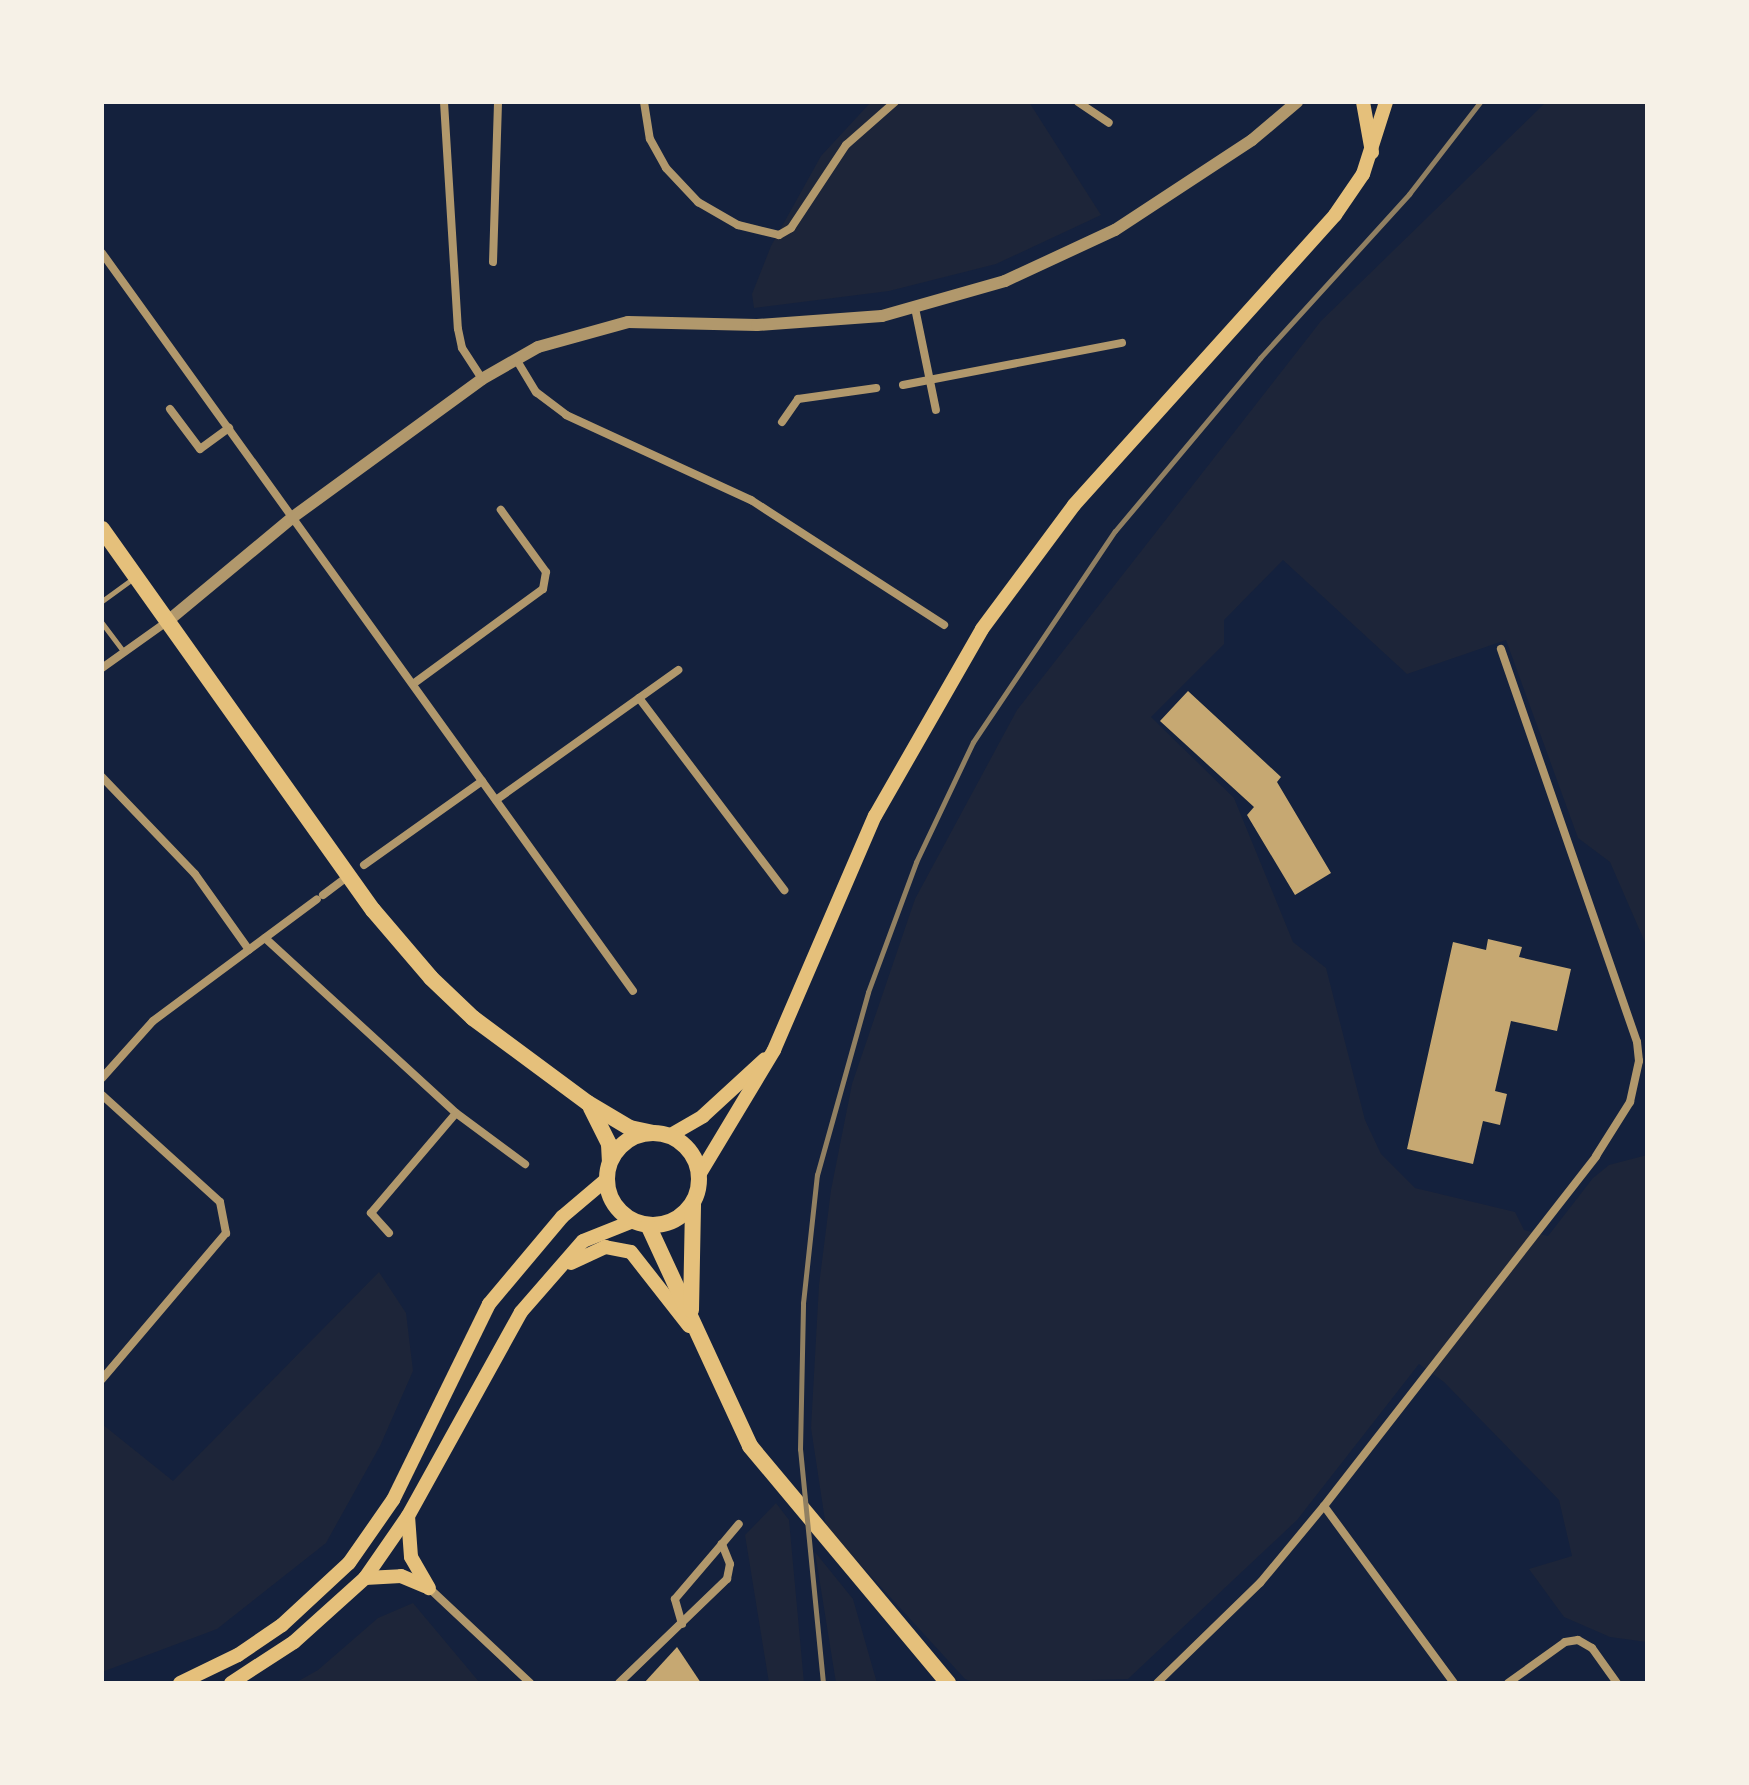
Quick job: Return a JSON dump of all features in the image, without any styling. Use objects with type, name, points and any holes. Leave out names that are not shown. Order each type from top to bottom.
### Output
[{"type":"main road","points":[[1363,102],[1372,153]]},
{"type":"main road","points":[[692,1321],[693,1204],[699,1175],[774,1050],[875,816],[982,629],[1074,505],[1335,215],[1372,153],[1386,102]]},
{"type":"main road","points":[[102,529],[349,876],[453,1000],[588,1103],[620,1123],[661,1134],[691,1152],[699,1175]]},
{"type":"main road","points":[[610,1161],[629,1140],[661,1134],[715,1106],[774,1050]]},
{"type":"main road","points":[[588,1103],[609,1144],[607,1179],[614,1204],[640,1223],[692,1321],[734,1417],[763,1465],[948,1683]]},
{"type":"main road","points":[[180,1683],[238,1655],[282,1625],[349,1563],[393,1500],[489,1304],[562,1217],[607,1179]]},
{"type":"main road","points":[[231,1683],[294,1642],[365,1578],[408,1516],[534,1295],[582,1248],[608,1228],[672,1221],[693,1204]]},
{"type":"main road","points":[[582,1248],[605,1247],[631,1252],[702,1346]]},
{"type":"main road","points":[[408,1516],[411,1557],[429,1588]]},
{"type":"main road","points":[[365,1578],[401,1576],[429,1588]]},
{"type":"street","points":[[444,102],[458,329],[462,348],[482,379]]},
{"type":"street","points":[[493,262],[498,102]]},
{"type":"street","points":[[644,102],[650,139],[666,168],[698,202],[738,225],[779,235],[791,228],[846,145],[895,102]]},
{"type":"street","points":[[1078,102],[1109,123]]},
{"type":"street","points":[[102,668],[169,620],[293,517],[482,379],[516,359],[560,339],[628,322],[757,325],[882,316],[1005,281],[1115,230],[1252,140],[1298,102]]},
{"type":"street","points":[[102,253],[633,991]]},
{"type":"street","points":[[915,308],[936,410]]},
{"type":"street","points":[[903,385],[1122,343]]},
{"type":"street","points":[[516,359],[536,392],[566,415],[751,500],[944,625]]},
{"type":"street","points":[[782,422],[798,399],[876,388]]},
{"type":"street","points":[[170,409],[200,449],[229,428]]},
{"type":"street","points":[[413,684],[543,589],[546,572],[501,510]]},
{"type":"street","points":[[1157,1683],[1260,1583],[1324,1506],[1613,1134],[1635,1085],[1637,1042],[1501,649]]},
{"type":"street","points":[[496,800],[678,670]]},
{"type":"street","points":[[639,698],[784,890]]},
{"type":"street","points":[[102,777],[195,874],[249,950]]},
{"type":"street","points":[[364,865],[482,781]]},
{"type":"street","points":[[102,1078],[153,1021],[349,876]]},
{"type":"street","points":[[265,938],[456,1113],[525,1164]]},
{"type":"street","points":[[102,1095],[220,1202],[226,1233],[102,1379]]},
{"type":"street","points":[[389,1233],[371,1213],[456,1113]]},
{"type":"street","points":[[1324,1506],[1454,1683]]},
{"type":"street","points":[[682,1624],[675,1599],[739,1524]]},
{"type":"street","points":[[619,1683],[727,1579],[730,1564],[722,1544]]},
{"type":"street","points":[[429,1588],[530,1683]]},
{"type":"street","points":[[1508,1683],[1565,1642],[1578,1640],[1592,1648],[1617,1683]]},
{"type":"lane","points":[[102,601],[136,576]]},
{"type":"lane","points":[[102,623],[124,652]]},
{"type":"shaded area","points":[[871,102],[1029,102],[1101,215],[996,264],[889,291],[754,308],[752,294],[771,246],[821,156]]},
{"type":"shaded area","points":[[1546,102],[1647,102],[1647,947],[1610,862],[1578,838],[1506,640],[1407,674],[1283,560],[1224,620],[1224,644],[1151,717],[1234,798],[1293,942],[1326,968],[1365,1120],[1381,1154],[1415,1188],[1515,1212],[1524,1230],[1548,1236],[1593,1178],[1609,1165],[1647,1155],[1647,1642],[1610,1637],[1564,1617],[1529,1569],[1572,1556],[1559,1500],[1444,1382],[1419,1364],[1297,1520],[1128,1679],[976,1683],[965,1679],[826,1527],[811,1428],[819,1285],[831,1190],[852,1084],[915,899],[1017,710],[1321,321]]},
{"type":"shaded area","points":[[379,1272],[406,1313],[413,1371],[380,1446],[326,1543],[217,1629],[102,1672],[102,1424],[173,1481]]},
{"type":"shaded area","points":[[776,1503],[789,1520],[804,1683],[769,1683],[745,1535]]},
{"type":"shaded area","points":[[815,1552],[853,1599],[877,1683],[836,1683]]},
{"type":"shaded area","points":[[413,1603],[480,1683],[295,1683],[318,1670],[378,1618]]},
{"type":"building","points":[[1188,691],[1281,777],[1277,782],[1331,873],[1295,895],[1247,815],[1254,807],[1160,721]]},
{"type":"building","points":[[1488,939],[1522,947],[1519,957],[1571,969],[1557,1031],[1511,1021],[1495,1091],[1507,1094],[1500,1125],[1483,1121],[1473,1164],[1407,1149],[1453,942],[1486,950]]},
{"type":"building","points":[[677,1647],[701,1683],[644,1683]]},
{"type":"railway","points":[[823,1683],[800,1449],[803,1303],[817,1175],[868,992],[916,862],[973,742],[1115,531],[1260,358],[1409,194],[1480,102]]}]
